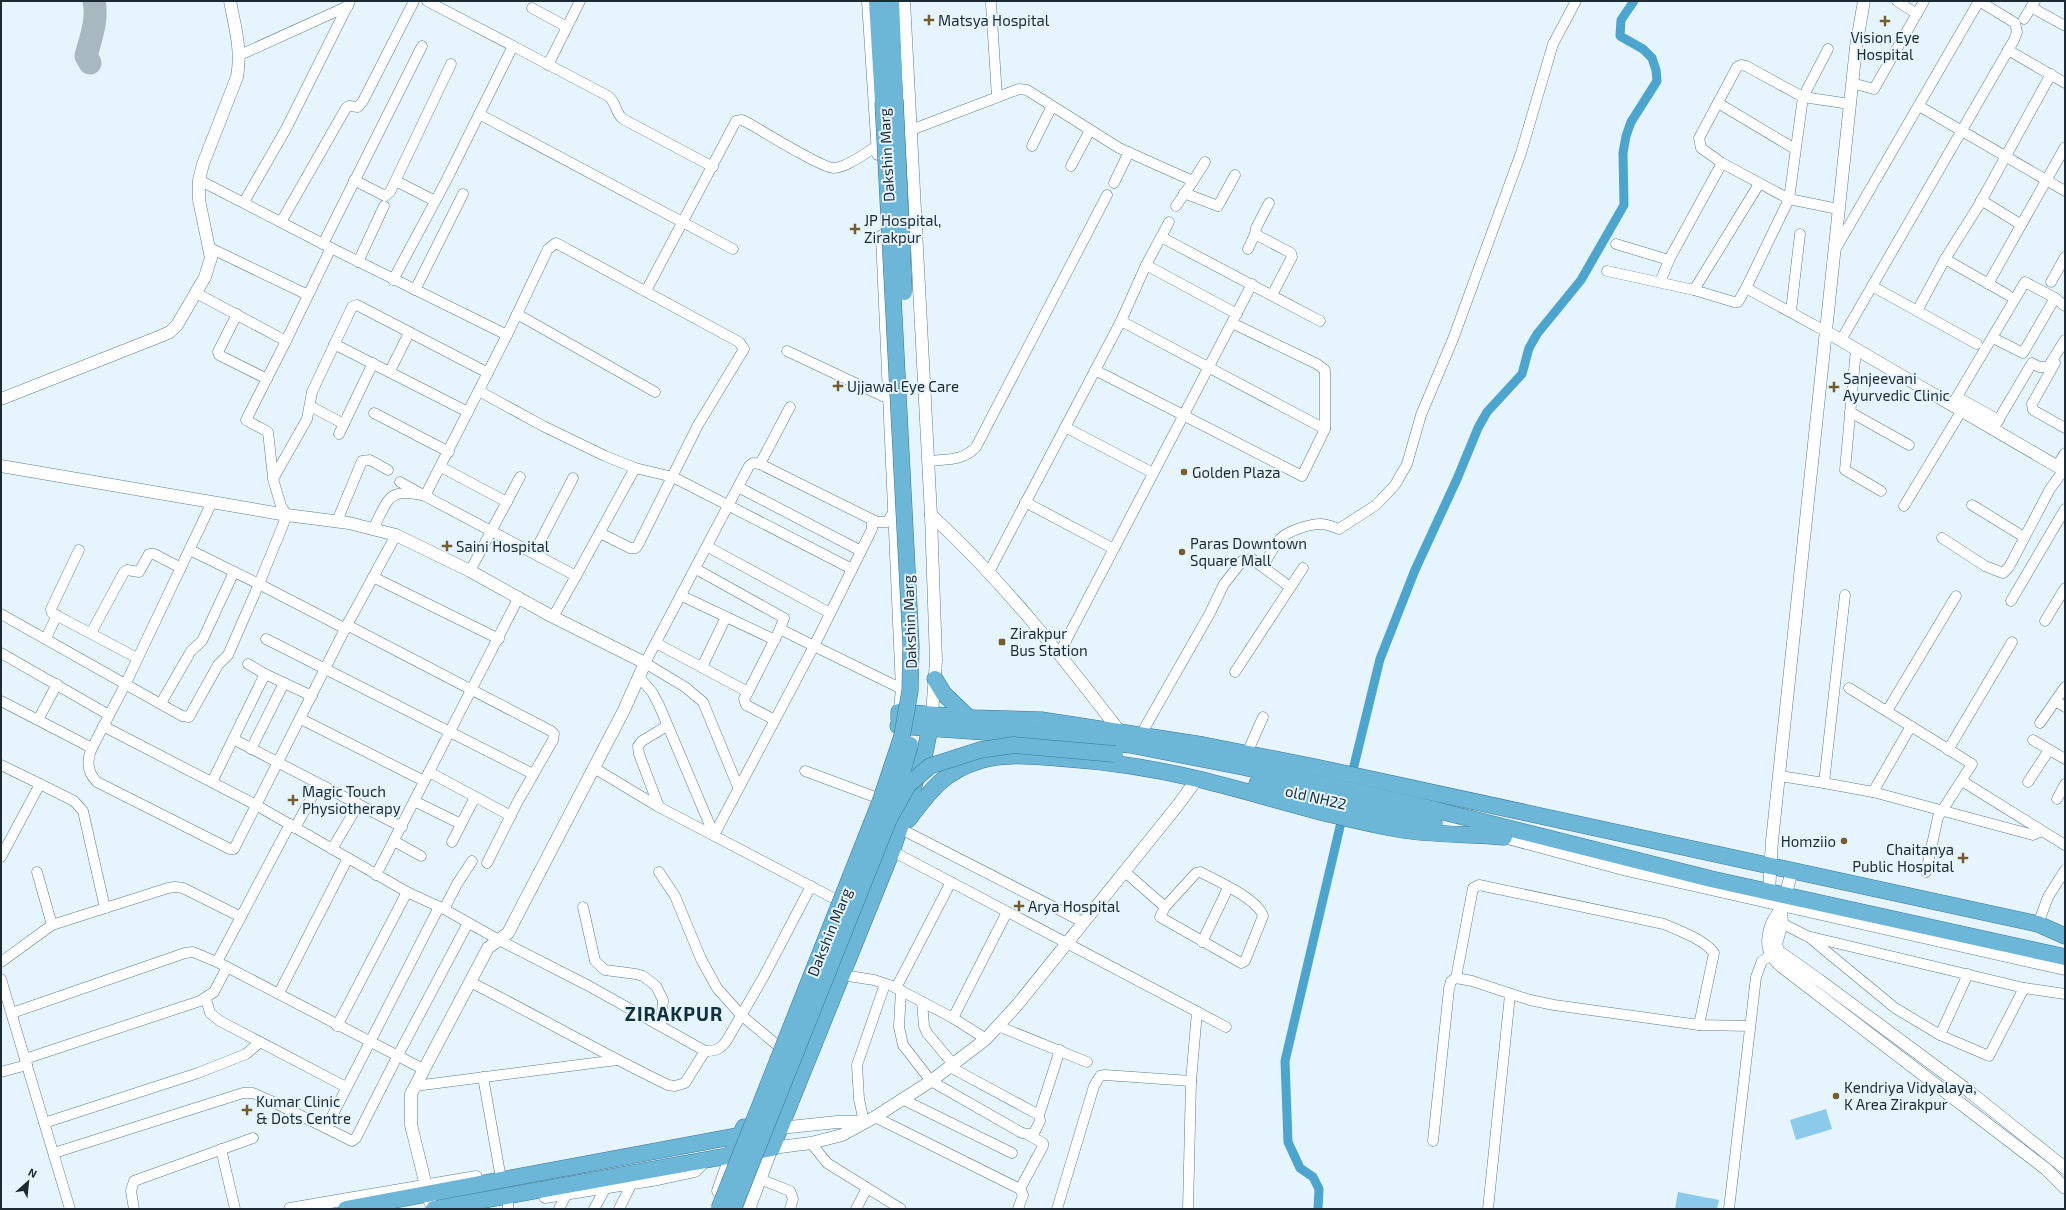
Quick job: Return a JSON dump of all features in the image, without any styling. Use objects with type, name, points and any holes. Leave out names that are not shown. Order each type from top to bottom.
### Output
[{"type":"highway","name":"Dakshin Marg","points":[[772,1148],[892,851],[895,824],[916,717],[921,680],[921,644],[889,101],[877,1]]},
{"type":"highway","name":"Dakshin Marg","points":[[719,1209],[880,802],[902,736],[910,691],[911,646],[889,101],[891,1]]},
{"type":"highway","points":[[935,679],[944,694],[968,717]]},
{"type":"highway","points":[[931,721],[968,717],[1042,720],[1247,753],[1325,769],[1401,809],[1510,834]]},
{"type":"highway","points":[[731,1154],[734,1137],[777,1045],[875,797],[899,719],[931,721],[1045,736],[1131,745],[1321,798],[1401,809],[1769,892],[1781,911],[2065,957]]},
{"type":"highway","name":"Dakshin Marg","points":[[895,824],[925,752],[931,721]]},
{"type":"highway","name":"old NH22","points":[[895,824],[908,785],[930,766],[980,750],[1014,745],[1115,754],[1198,769],[1321,798]]},
{"type":"highway","points":[[734,1209],[895,824],[935,785],[957,769],[980,760],[1008,756],[1089,760],[1197,779],[1771,866],[2038,924],[2065,936]]},
{"type":"highway","points":[[430,1199],[780,1128]]},
{"type":"highway","points":[[346,1209],[430,1199],[707,1159],[772,1148]]},
{"type":"street","points":[[1,399],[170,332],[184,316],[208,267],[210,258],[198,200],[199,180],[203,164],[237,77],[240,55],[231,7],[238,1]]},
{"type":"street","points":[[281,222],[346,108],[358,107],[363,101],[414,1]]},
{"type":"street","points":[[427,1],[440,4],[513,46],[608,96],[613,100],[619,116],[622,119],[713,167]]},
{"type":"street","points":[[548,65],[580,1]]},
{"type":"street","name":"Dakshin Marg","points":[[868,1],[877,146],[895,510],[902,689],[899,719]]},
{"type":"street","name":"Dakshin Marg","points":[[904,1],[931,516],[935,679],[931,721]]},
{"type":"street","points":[[1263,566],[1281,538],[1309,526],[1321,524],[1339,529],[1376,505],[1395,486],[1407,464],[1421,415],[1453,339],[1521,153],[1553,44],[1576,1]]},
{"type":"street","points":[[1769,892],[1833,254],[1856,47],[1864,1]]},
{"type":"street","points":[[1897,1],[1917,14]]},
{"type":"street","points":[[1852,83],[1874,89],[1924,1]]},
{"type":"street","points":[[1833,254],[1979,1],[2015,23],[2017,32],[2008,50],[1841,340]]},
{"type":"street","points":[[240,55],[349,3]]},
{"type":"street","points":[[244,202],[286,129],[349,3]]},
{"type":"street","points":[[991,4],[997,97]]},
{"type":"street","points":[[2024,19],[2033,4],[2065,26]]},
{"type":"street","points":[[532,8],[567,27]]},
{"type":"street","points":[[287,515],[281,506],[274,479],[268,432],[246,420],[308,295],[354,180],[422,46]]},
{"type":"street","points":[[393,280],[436,201],[513,46]]},
{"type":"street","points":[[1608,271],[1694,290],[1738,302],[1789,199],[1803,97],[1828,49]]},
{"type":"street","points":[[2008,50],[2065,83]]},
{"type":"street","points":[[354,180],[385,196],[390,192],[451,64]]},
{"type":"street","points":[[1838,209],[1789,199],[1759,184],[1722,163],[1702,148],[1699,144],[1699,138],[1737,67],[1741,65],[1746,66],[1803,97],[1850,104]]},
{"type":"street","points":[[1917,311],[1945,259],[1981,200],[2050,74]]},
{"type":"street","points":[[911,130],[1019,88],[1027,90],[1128,152],[1193,181]]},
{"type":"street","points":[[1718,103],[1796,149]]},
{"type":"street","points":[[1032,146],[1052,106]]},
{"type":"street","points":[[1919,106],[2065,191]]},
{"type":"street","points":[[479,114],[682,223],[734,249]]},
{"type":"street","points":[[646,291],[736,121],[742,120],[820,164],[833,168],[841,167],[877,146]]},
{"type":"street","points":[[1071,166],[1090,130]]},
{"type":"street","points":[[1988,284],[2020,224],[2065,147]]},
{"type":"street","points":[[1114,184],[1128,152]]},
{"type":"street","points":[[1176,206],[1205,162]]},
{"type":"street","points":[[1660,282],[1669,260],[1722,163]]},
{"type":"street","points":[[1184,193],[1218,206],[1235,175]]},
{"type":"street","points":[[199,180],[393,280],[507,336]]},
{"type":"street","points":[[396,181],[436,201]]},
{"type":"street","points":[[1694,290],[1759,184]]},
{"type":"street","points":[[416,290],[463,194]]},
{"type":"street","points":[[928,461],[959,458],[968,454],[976,447],[1107,195]]},
{"type":"street","points":[[1981,200],[2020,224]]},
{"type":"street","points":[[1248,249],[1255,234],[1256,228],[1269,203]]},
{"type":"street","points":[[358,262],[384,206]]},
{"type":"street","points":[[989,572],[1121,321],[1146,265],[1169,222]]},
{"type":"street","points":[[1255,234],[1290,253],[1292,257],[1272,295]]},
{"type":"street","points":[[1791,312],[1800,234]]},
{"type":"street","points":[[1161,237],[1320,321]]},
{"type":"street","points":[[882,242],[917,239]]},
{"type":"street","points":[[425,496],[449,452],[507,336],[548,249],[552,244],[556,243],[739,342],[744,349],[698,425],[673,478],[636,548],[630,548],[600,533]]},
{"type":"street","points":[[1616,244],[1669,260]]},
{"type":"street","points":[[208,247],[308,295]]},
{"type":"street","points":[[2051,282],[2065,257]]},
{"type":"street","points":[[1945,259],[2008,295]]},
{"type":"street","points":[[1095,370],[1302,476],[1325,429],[1325,370],[1146,265]]},
{"type":"street","points":[[1904,506],[1957,402],[2025,282],[2055,298],[2065,306]]},
{"type":"street","points":[[1059,654],[1252,284]]},
{"type":"street","points":[[1872,286],[1977,344]]},
{"type":"street","points":[[1746,288],[1856,349],[1997,422],[2062,469]]},
{"type":"street","points":[[196,293],[286,341]]},
{"type":"street","points":[[2023,353],[2055,298]]},
{"type":"street","points":[[274,479],[282,461],[304,425],[310,406],[312,392],[354,305],[488,373]]},
{"type":"street","points":[[237,314],[218,352],[267,379]]},
{"type":"street","points":[[517,314],[656,392]]},
{"type":"street","points":[[1121,321],[1325,429]]},
{"type":"street","points":[[390,371],[409,333]]},
{"type":"street","points":[[1993,338],[2023,353],[2032,363],[2039,367],[2048,367],[2065,340]]},
{"type":"street","points":[[334,344],[390,371],[468,412]]},
{"type":"street","points":[[2065,346],[2032,404],[2033,410],[2065,428]]},
{"type":"street","points":[[1856,349],[1845,470],[1881,491]]},
{"type":"street","points":[[787,351],[890,398]]},
{"type":"street","points":[[339,434],[373,363]]},
{"type":"street","points":[[1997,422],[2032,363]]},
{"type":"street","points":[[479,391],[543,426],[635,468],[673,478],[852,569]]},
{"type":"street","points":[[310,406],[344,424]]},
{"type":"street","points":[[760,464],[790,407]]},
{"type":"street","points":[[1850,412],[1909,445]]},
{"type":"street","points":[[374,413],[449,452]]},
{"type":"street","points":[[1065,427],[1154,473]]},
{"type":"street","points":[[1942,538],[1985,566],[2003,573],[2009,567],[2062,469],[2065,453]]},
{"type":"street","points":[[337,521],[362,461],[370,460],[388,470]]},
{"type":"street","points":[[430,1199],[411,1125],[410,1094],[488,948],[508,933],[594,768],[645,663],[708,547],[750,464],[760,464],[872,520],[887,522],[895,510]]},
{"type":"street","points":[[1,466],[287,515],[337,521],[396,535],[470,571],[553,617],[645,663],[690,690],[703,702],[738,787]]},
{"type":"street","points":[[441,467],[507,502]]},
{"type":"street","points":[[553,617],[635,468]]},
{"type":"street","points":[[470,571],[520,477]]},
{"type":"street","points":[[534,553],[573,478]]},
{"type":"street","points":[[400,482],[576,576]]},
{"type":"street","points":[[738,487],[861,551]]},
{"type":"street","points":[[373,529],[386,504],[395,495],[407,492],[425,496]]},
{"type":"street","points":[[212,502],[126,683],[92,748],[88,761],[88,768],[91,776],[97,782],[230,849],[237,847],[277,762],[301,719],[372,577],[396,535]]},
{"type":"street","points":[[1026,502],[1114,549]]},
{"type":"street","points":[[1972,506],[2024,537]]},
{"type":"street","points":[[2011,601],[2065,509]]},
{"type":"street","points":[[1,614],[126,683],[182,716],[189,717],[218,665],[228,655],[287,515]]},
{"type":"street","points":[[931,516],[970,551],[989,572],[1080,679],[1120,732]]},
{"type":"street","points":[[714,835],[738,787],[814,646],[872,529],[872,520]]},
{"type":"street","points":[[708,547],[830,613]]},
{"type":"street","points":[[79,550],[51,609],[52,613],[137,658]]},
{"type":"street","points":[[190,550],[347,627],[551,731],[554,734],[553,740],[533,774],[487,863]]},
{"type":"street","points":[[90,633],[124,572],[127,570],[139,572],[149,554],[154,554],[181,568]]},
{"type":"street","points":[[1140,736],[1210,613],[1224,584],[1243,560],[1252,559],[1290,587]]},
{"type":"street","points":[[1235,672],[1303,568]]},
{"type":"street","points":[[696,569],[781,615],[784,621],[744,699],[746,705],[775,720]]},
{"type":"street","points":[[161,703],[191,651],[202,641],[234,572]]},
{"type":"street","points":[[372,577],[499,639]]},
{"type":"street","points":[[2045,621],[2065,588]]},
{"type":"street","points":[[1824,783],[1845,595]]},
{"type":"street","points":[[682,596],[775,640]]},
{"type":"street","points":[[1887,711],[1956,596]]},
{"type":"street","points":[[376,875],[450,733],[470,690],[499,639],[519,597]]},
{"type":"street","points":[[46,638],[57,615]]},
{"type":"street","points":[[702,667],[726,617]]},
{"type":"street","points":[[780,628],[902,689]]},
{"type":"street","points":[[266,640],[533,774]]},
{"type":"street","points":[[1948,750],[2012,642]]},
{"type":"street","points":[[656,644],[748,692]]},
{"type":"street","points":[[1,653],[109,715]]},
{"type":"street","points":[[248,664],[265,674],[312,696]]},
{"type":"street","points":[[212,782],[265,674]]},
{"type":"street","points":[[639,677],[656,699],[714,835]]},
{"type":"street","points":[[251,749],[284,683]]},
{"type":"street","points":[[38,720],[56,684]]},
{"type":"street","points":[[2040,723],[2065,687]]},
{"type":"street","points":[[1849,688],[1972,764],[1938,816],[1926,872]]},
{"type":"street","points":[[1,701],[92,748]]},
{"type":"street","points":[[2055,701],[2065,707]]},
{"type":"street","points":[[1247,753],[1263,717]]},
{"type":"street","points":[[301,719],[426,777],[475,797],[511,816]]},
{"type":"street","points":[[103,726],[256,805],[407,892],[442,908],[499,940],[589,986],[705,1051],[714,1051],[722,1047],[764,976],[776,949],[811,886]]},
{"type":"street","points":[[659,807],[638,746],[642,741],[667,726]]},
{"type":"street","points":[[1873,792],[1911,726]]},
{"type":"street","points":[[233,739],[358,805],[402,826]]},
{"type":"street","points":[[2033,740],[2065,759]]},
{"type":"street","points":[[2028,782],[2049,750]]},
{"type":"street","points":[[1,765],[74,801],[83,811],[106,908]]},
{"type":"street","points":[[594,768],[659,807],[835,899]]},
{"type":"street","points":[[805,771],[875,797]]},
{"type":"street","points":[[1780,776],[1873,792],[2033,835],[2042,831]]},
{"type":"street","points":[[772,1148],[810,1143],[842,1135],[876,1117],[931,1081],[986,1039],[1018,1004],[1178,805],[1197,779]]},
{"type":"street","points":[[1962,781],[2065,845]]},
{"type":"street","points":[[1,857],[40,784]]},
{"type":"street","points":[[1,1072],[206,999],[214,992],[222,965],[241,917],[292,826],[319,784]]},
{"type":"street","points":[[2057,799],[2065,784]]},
{"type":"street","points":[[452,842],[475,797]]},
{"type":"street","points":[[414,801],[461,824]]},
{"type":"street","points":[[332,849],[358,805]]},
{"type":"street","points":[[895,824],[1083,922]]},
{"type":"street","points":[[1510,834],[1627,870],[1781,911],[2065,969]]},
{"type":"street","points":[[394,840],[421,856]]},
{"type":"street","points":[[892,851],[1226,1027]]},
{"type":"street","points":[[279,993],[348,858]]},
{"type":"street","points":[[326,1128],[369,1042],[442,908],[472,861]]},
{"type":"street","points":[[1792,870],[1781,911],[1776,944],[1778,951],[1825,984],[1964,1088],[2065,1168]]},
{"type":"street","points":[[2038,924],[2048,897],[2065,870]]},
{"type":"street","points":[[1124,871],[1165,907]]},
{"type":"street","points":[[37,872],[52,925]]},
{"type":"street","points":[[659,872],[675,896],[711,980],[741,1015],[777,1045]]},
{"type":"street","points":[[1200,872],[1228,888],[1248,899],[1260,909],[1263,916],[1244,963],[1234,960],[1160,917],[1165,907],[1196,873],[1200,872]]},
{"type":"street","points":[[952,882],[898,989],[899,1027],[903,1045],[931,1081],[1043,1144],[1020,1189]]},
{"type":"street","points":[[1456,978],[1474,888],[1479,885],[1664,924],[1681,931],[1708,946],[1714,953],[1699,1025]]},
{"type":"street","points":[[1,962],[52,925],[157,891],[176,887],[241,917]]},
{"type":"street","points":[[1202,942],[1228,888]]},
{"type":"street","points":[[337,1026],[407,892]]},
{"type":"street","points":[[583,907],[595,961],[605,970],[643,976],[656,986],[663,1000],[660,1026]]},
{"type":"street","points":[[1781,911],[1807,936],[1895,1008],[1940,1035],[1989,1056],[2024,988]]},
{"type":"street","points":[[1781,911],[1768,942],[1771,955],[1781,966],[2046,1169],[2065,1188]]},
{"type":"street","points":[[953,1018],[1007,912]]},
{"type":"street","points":[[54,1153],[243,1093],[254,1093],[326,1128],[347,1140],[352,1141],[356,1138],[468,923]]},
{"type":"street","points":[[1807,936],[2024,988],[2065,994]]},
{"type":"street","points":[[12,1013],[185,953],[192,952],[279,993],[337,1026],[424,1070]]},
{"type":"street","points":[[1730,1209],[1750,1026],[1758,969],[1762,961],[1771,955]]},
{"type":"street","points":[[1940,1035],[1968,974]]},
{"type":"street","points":[[842,975],[885,984],[898,989],[953,1018],[986,1039]]},
{"type":"street","points":[[1434,1141],[1448,989],[1451,981],[1456,978],[1472,981],[1510,995],[1554,1005],[1699,1025],[1750,1026]]},
{"type":"street","points":[[1,979],[12,1013],[24,1063],[54,1153],[70,1209]]},
{"type":"street","points":[[470,982],[618,1060],[674,1086],[684,1083],[705,1051]]},
{"type":"street","points":[[864,1122],[858,1093],[857,1065],[885,984]]},
{"type":"street","points":[[1488,1209],[1510,995]]},
{"type":"street","points":[[206,999],[210,1013],[215,1017],[346,1087]]},
{"type":"street","points":[[922,1002],[924,1026],[927,1033],[951,1066],[1039,1115]]},
{"type":"street","points":[[1188,1209],[1192,1081],[1198,1012]]},
{"type":"street","points":[[998,1026],[1088,1062]]},
{"type":"street","points":[[44,1123],[198,1073],[246,1054],[260,1042]]},
{"type":"street","points":[[1030,1136],[1033,1135],[1040,1121],[1039,1115],[1060,1050]]},
{"type":"street","points":[[415,1086],[618,1060]]},
{"type":"street","points":[[1057,1209],[1094,1086],[1100,1076],[1105,1075],[1192,1081]]},
{"type":"street","points":[[483,1077],[500,1172]]},
{"type":"street","points":[[902,1099],[1012,1153]]},
{"type":"street","points":[[876,1117],[1020,1189],[1023,1198],[1018,1209]]},
{"type":"street","points":[[780,1128],[837,1122],[864,1122]]},
{"type":"street","points":[[290,1209],[430,1199],[500,1172],[711,1135],[734,1137]]},
{"type":"street","points":[[134,1209],[131,1191],[134,1180],[252,1138]]},
{"type":"street","points":[[810,1143],[827,1162],[901,1209]]},
{"type":"street","name":"Dakshin Marg","points":[[749,1209],[772,1148]]},
{"type":"street","points":[[221,1149],[235,1209]]},
{"type":"street","points":[[712,1209],[731,1154]]},
{"type":"street","points":[[474,1209],[508,1206],[567,1193],[695,1171],[707,1159]]},
{"type":"street","points":[[760,1178],[790,1191],[793,1198],[790,1209]]},
{"type":"street","points":[[619,1209],[632,1183]]},
{"type":"street","points":[[594,1209],[606,1187]]},
{"type":"street","points":[[856,1209],[868,1188]]},
{"type":"street","points":[[559,1209],[567,1193]]},
{"type":"shaded area","points":[[1826,1109],[1832,1129],[1796,1140],[1790,1120]]},
{"type":"shaded area","points":[[1678,1192],[1719,1200],[1717,1209],[1675,1209]]},
{"type":"waterway","points":[[1351,778],[1380,659],[1415,570],[1457,479],[1478,428],[1487,412],[1522,374],[1529,348],[1537,334],[1581,280],[1624,205],[1623,153],[1626,136],[1631,122],[1657,81],[1656,70],[1652,58],[1643,49],[1620,36],[1621,20],[1634,1]]},
{"type":"waterway","points":[[1318,1209],[1319,1189],[1313,1177],[1300,1168],[1288,1142],[1285,1061],[1343,814]]},
{"type":"taxiway","points":[[90,63],[86,56],[95,22],[94,1]]},
{"type":"place","name":"Matsya Hospital","points":[[929,20]]},
{"type":"place","name":"Vision Eye Hospital","points":[[1885,21]]},
{"type":"place","name":"JP Hospital, Zirakpur","points":[[855,229]]},
{"type":"place","name":"Ujjawal Eye Care","points":[[838,386]]},
{"type":"place","name":"Sanjeevani Ayurvedic Clinic","points":[[1834,387]]},
{"type":"place","name":"Golden Plaza","points":[[1184,472]]},
{"type":"place","name":"Saini Hospital","points":[[447,546]]},
{"type":"place","name":"Paras Downtown Square Mall","points":[[1182,552]]},
{"type":"place","name":"Zirakpur Bus Station","points":[[1002,642]]},
{"type":"place","name":"Magic Touch Physiotherapy","points":[[293,800]]},
{"type":"place","name":"Homziio","points":[[1844,841]]},
{"type":"place","name":"Chaitanya Public Hospital","points":[[1963,858]]},
{"type":"place","name":"Arya Hospital","points":[[1019,906]]},
{"type":"place","name":"Kendriya Vidyalaya, K Area Zirakpur","points":[[1836,1096]]},
{"type":"place","name":"Kumar Clinic & Dots Centre","points":[[247,1110]]},
{"type":"district","name":"ZIRAKPUR","points":[[674,1013]]}]
